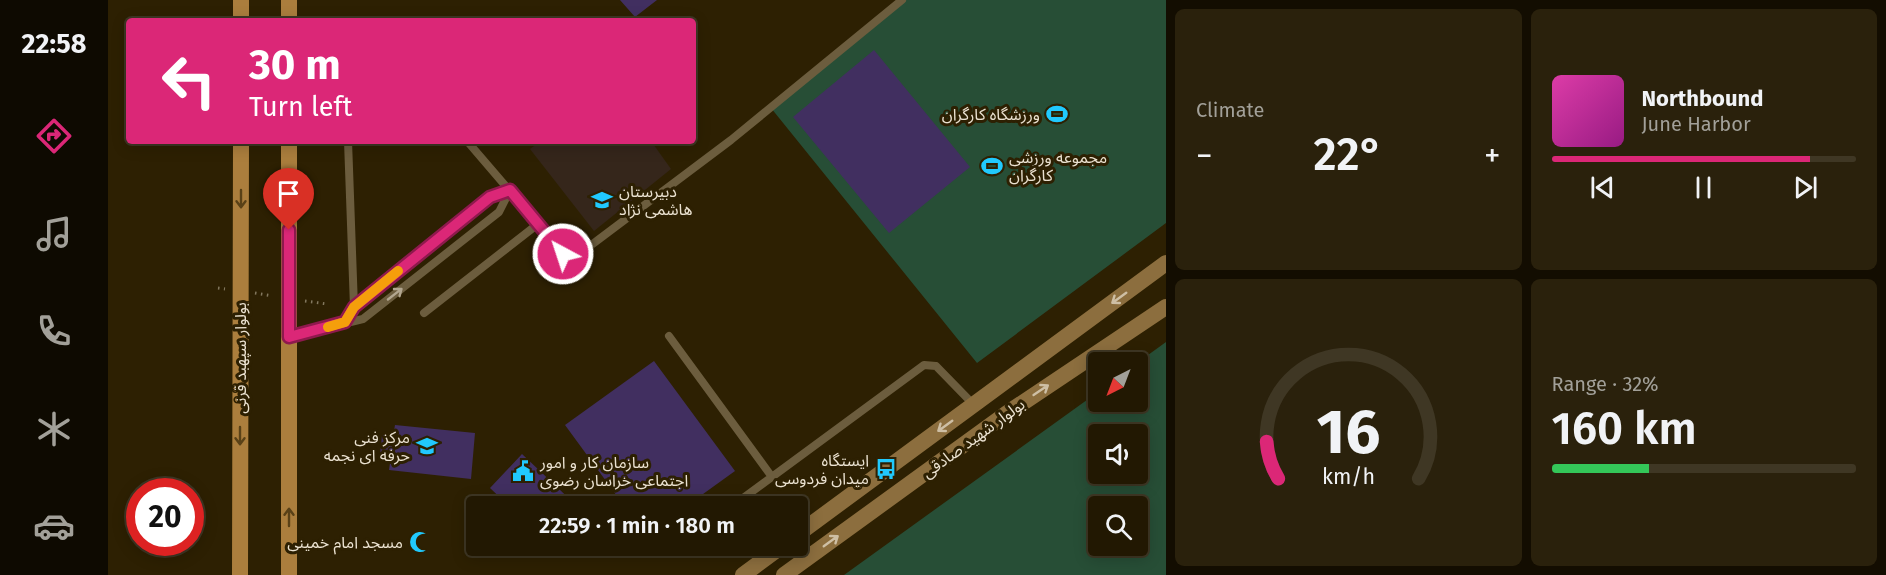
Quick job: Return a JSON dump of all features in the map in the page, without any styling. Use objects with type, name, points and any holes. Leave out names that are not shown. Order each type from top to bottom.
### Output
[{"type":"main road","points":[[241,0],[241,18]]},
{"type":"main road","points":[[289,0],[289,18]]},
{"type":"main road","name":"بولوار سپهبد قرنی","points":[[240,575],[241,144]]},
{"type":"main road","points":[[289,144],[289,575]]},
{"type":"main road","name":"بولوار شهید صادقی","points":[[808,527],[1166,263]]},
{"type":"main road","name":"بولوار شهید صادقی","points":[[784,575],[1006,414],[1166,307]]},
{"type":"main road","points":[[743,575],[769,556]]},
{"type":"lane","points":[[558,270],[731,140],[902,0]]},
{"type":"lane","points":[[348,144],[354,307]]},
{"type":"lane","points":[[470,144],[563,254]]},
{"type":"lane","points":[[289,337],[363,319],[500,212],[510,190]]},
{"type":"lane","points":[[345,322],[354,307],[490,197],[510,190]]},
{"type":"lane","points":[[424,313],[538,224]]},
{"type":"lane","points":[[669,336],[772,477]]},
{"type":"lane","points":[[746,496],[924,365],[936,366],[974,405]]},
{"type":"shaded area","name":"دبیرستان هاشمی نژاد","points":[[537,144],[653,144],[671,169],[594,231],[530,149]]},
{"type":"green space","name":"مجموعه ورزشی کارگران","points":[[906,0],[1166,0],[1166,223],[977,363],[771,108]]},
{"type":"green space","points":[[1166,342],[1166,575],[844,575],[1088,399],[1088,412],[1148,412],[1148,355]]},
{"type":"building","points":[[620,0],[657,0],[635,17]]},
{"type":"building","points":[[874,50],[970,167],[889,233],[793,117]]},
{"type":"building","points":[[654,361],[735,471],[700,496],[617,496],[565,425]]},
{"type":"building","name":"مرکز فنی حرفه ای نجمه","points":[[395,425],[475,433],[471,479],[389,470],[391,456],[380,455],[382,435],[393,437]]},
{"type":"building","name":"سازمان کار و امور اجتماعی خراسان رضوی","points":[[522,454],[566,496],[498,496],[490,488]]},
{"type":"slow traffic","points":[[328,327],[345,322],[354,307],[398,271]]},
{"type":"place","name":"ورزشگاه کارگران","points":[[1057,114]]},
{"type":"place","name":"مجموعه ورزشی کارگران","points":[[992,166]]},
{"type":"place","name":"دبیرستان هاشمی نژاد","points":[[602,200]]},
{"type":"place","name":"مرکز فنی حرفه ای نجمه","points":[[427,446]]},
{"type":"place","name":"ایستگاه میدان فردوسی","points":[[886,469]]},
{"type":"place","name":"سازمان کار و امور اجتماعی خراسان رضوی","points":[[523,471]]},
{"type":"place","name":"مسجد امام خمینی","points":[[420,542]]},
{"type":"route","points":[[289,230],[289,337],[345,322],[354,307],[490,197],[510,190],[563,254]]}]
